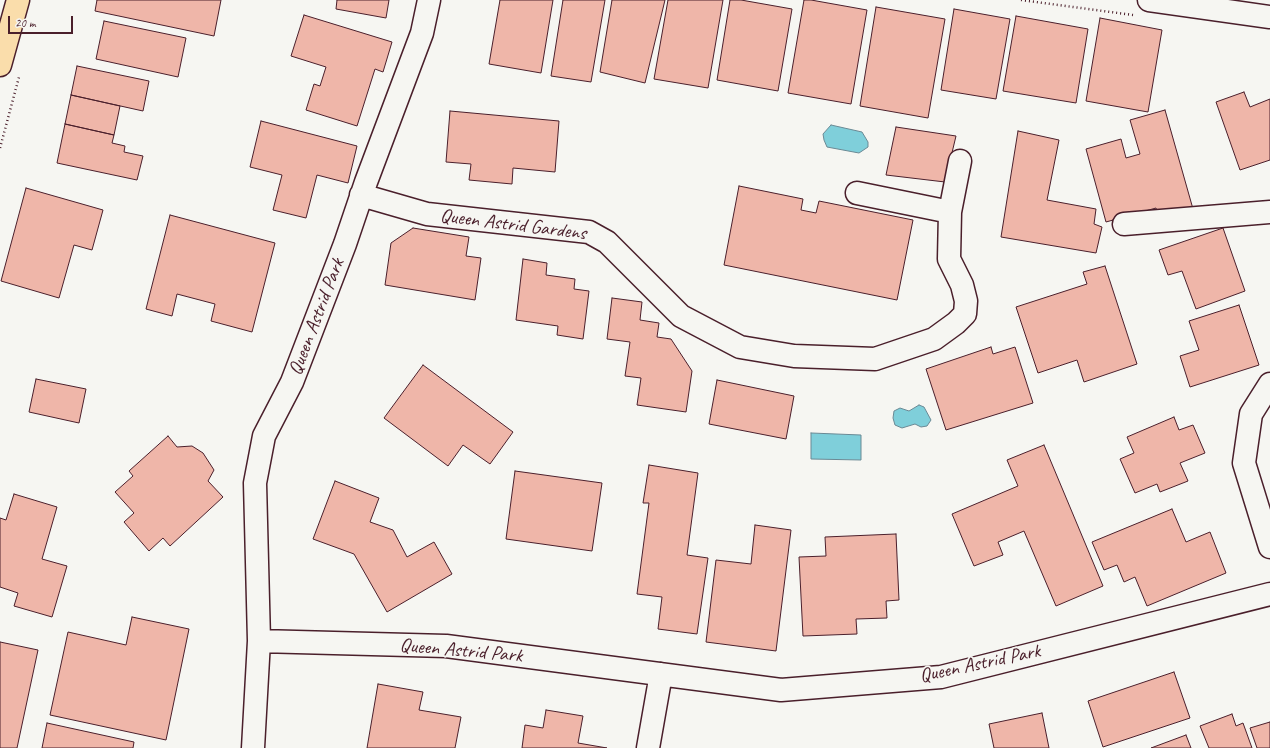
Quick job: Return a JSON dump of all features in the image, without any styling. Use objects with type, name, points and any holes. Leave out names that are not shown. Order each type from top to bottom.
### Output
[{"type":"main road","points":[[0,65],[18,0]]},
{"type":"street","name":"Queen Astrid Park","points":[[253,748],[259,642],[255,483],[264,436],[292,382],[345,244],[361,195],[419,40],[429,0]]},
{"type":"street","points":[[1149,0],[1270,17]]},
{"type":"street","points":[[857,193],[950,212],[960,161]]},
{"type":"street","name":"Queen Astrid Gardens","points":[[361,195],[427,214],[589,232],[606,242],[681,316],[740,347],[794,356],[875,360],[934,339],[956,324],[965,314],[966,301],[962,285],[949,259],[950,212]]},
{"type":"street","points":[[1124,224],[1270,212]]},
{"type":"street","points":[[1270,384],[1252,414],[1244,464],[1270,547]]},
{"type":"street","name":"Queen Astrid Park","points":[[259,642],[446,646],[781,690],[941,677],[1270,594]]},
{"type":"street","points":[[648,748],[662,674]]},
{"type":"water","points":[[831,125],[862,132],[868,142],[868,147],[859,153],[827,147],[823,134]]},
{"type":"water","points":[[919,405],[924,407],[931,420],[927,426],[921,427],[915,424],[902,428],[895,425],[893,418],[894,411],[900,408],[909,411]]},
{"type":"water","points":[[811,433],[861,435],[861,460],[811,459]]},
{"type":"building","points":[[97,0],[221,0],[214,36],[95,11]]},
{"type":"building","points":[[337,0],[389,0],[386,18],[336,9]]},
{"type":"building","points":[[500,0],[553,0],[541,73],[489,64]]},
{"type":"building","points":[[563,0],[605,0],[591,82],[551,76]]},
{"type":"building","points":[[612,0],[665,0],[645,83],[600,72]]},
{"type":"building","points":[[668,0],[723,0],[708,88],[654,79]]},
{"type":"building","points":[[730,0],[741,0],[792,9],[778,91],[717,80]]},
{"type":"building","points":[[804,0],[867,10],[851,104],[788,93]]},
{"type":"building","points":[[876,7],[945,19],[928,118],[860,106]]},
{"type":"building","points":[[954,9],[1010,19],[996,99],[941,90]]},
{"type":"building","points":[[304,15],[392,42],[383,72],[375,69],[357,126],[306,110],[314,84],[320,86],[326,67],[291,56]]},
{"type":"building","points":[[1016,16],[1088,29],[1076,103],[1003,91]]},
{"type":"building","points":[[1100,18],[1162,30],[1148,112],[1086,101]]},
{"type":"building","points":[[104,21],[186,38],[178,77],[96,59]]},
{"type":"building","points":[[77,66],[149,81],[143,111],[71,95]]},
{"type":"building","points":[[1244,92],[1250,107],[1270,99],[1270,160],[1240,170],[1216,102]]},
{"type":"building","points":[[71,95],[120,106],[114,135],[65,124]]},
{"type":"building","points":[[1165,110],[1193,209],[1159,218],[1156,208],[1106,222],[1086,149],[1121,139],[1126,158],[1140,154],[1130,120]]},
{"type":"building","points":[[450,111],[559,121],[555,172],[513,168],[512,184],[469,180],[471,164],[446,162]]},
{"type":"building","points":[[261,121],[357,146],[348,183],[317,175],[306,218],[273,210],[282,175],[250,167]]},
{"type":"building","points":[[65,124],[114,135],[112,143],[125,146],[124,152],[143,156],[137,180],[57,163]]},
{"type":"building","points":[[896,127],[956,136],[945,182],[886,175]]},
{"type":"building","points":[[1018,131],[1059,140],[1047,200],[1096,209],[1094,224],[1102,227],[1096,253],[1001,237]]},
{"type":"building","points":[[739,186],[803,199],[801,210],[816,213],[819,201],[913,220],[897,300],[724,265]]},
{"type":"building","points":[[26,188],[103,210],[92,250],[74,245],[59,298],[1,281]]},
{"type":"building","points":[[170,215],[275,243],[252,332],[211,321],[215,304],[177,294],[172,316],[146,309]]},
{"type":"building","points":[[413,228],[469,237],[466,256],[481,258],[475,300],[385,285],[391,243]]},
{"type":"building","points":[[1223,228],[1245,291],[1196,309],[1182,271],[1168,275],[1159,250]]},
{"type":"building","points":[[523,259],[547,263],[546,275],[575,279],[574,289],[589,291],[583,339],[557,335],[558,326],[516,320]]},
{"type":"building","points":[[1105,266],[1137,364],[1084,382],[1077,360],[1038,373],[1016,307],[1087,284],[1083,272]]},
{"type":"building","points":[[612,298],[642,302],[640,320],[659,323],[657,337],[671,339],[692,371],[686,412],[637,405],[641,378],[625,376],[630,342],[607,339]]},
{"type":"building","points":[[1239,305],[1259,365],[1190,387],[1180,356],[1199,350],[1189,321]]},
{"type":"building","points":[[991,347],[993,354],[1015,347],[1033,403],[946,430],[926,369]]},
{"type":"building","points":[[423,365],[513,432],[490,464],[463,445],[448,466],[384,418]]},
{"type":"building","points":[[36,379],[86,389],[79,423],[29,412]]},
{"type":"building","points":[[717,380],[794,396],[786,439],[709,424]]},
{"type":"building","points":[[1174,417],[1179,430],[1193,425],[1205,453],[1180,463],[1188,481],[1160,492],[1157,484],[1135,493],[1120,459],[1134,453],[1127,437]]},
{"type":"building","points":[[168,436],[177,447],[192,446],[203,453],[214,470],[208,481],[223,497],[170,546],[163,538],[149,551],[124,522],[134,513],[115,492],[133,476],[129,471]]},
{"type":"building","points":[[1044,445],[1103,586],[1056,606],[1024,531],[998,542],[1003,555],[974,566],[952,514],[1018,486],[1007,460]]},
{"type":"building","points":[[649,465],[698,473],[687,555],[708,558],[697,634],[658,629],[662,597],[637,594],[649,503],[643,503]]},
{"type":"building","points":[[515,471],[602,483],[592,551],[506,539]]},
{"type":"building","points":[[335,481],[379,498],[370,522],[393,530],[407,557],[434,542],[452,574],[387,612],[354,554],[313,539]]},
{"type":"building","points":[[14,494],[57,507],[42,559],[67,566],[52,617],[14,606],[18,593],[0,587],[0,518],[6,520]]},
{"type":"building","points":[[1172,509],[1186,542],[1210,532],[1226,573],[1147,606],[1135,577],[1124,582],[1117,565],[1104,570],[1092,542]]},
{"type":"building","points":[[755,525],[791,530],[776,651],[706,642],[716,560],[751,564]]},
{"type":"building","points":[[896,534],[899,600],[886,601],[887,618],[856,619],[857,634],[803,636],[799,557],[826,556],[825,537]]},
{"type":"building","points":[[132,617],[189,629],[166,740],[50,715],[68,632],[126,645]]},
{"type":"building","points":[[0,642],[38,650],[17,748],[0,748]]},
{"type":"building","points":[[1174,672],[1190,718],[1103,747],[1088,701]]},
{"type":"building","points":[[378,684],[423,692],[419,710],[461,717],[455,748],[367,748]]},
{"type":"building","points":[[546,710],[583,716],[578,743],[607,748],[522,748],[525,725],[543,728]]},
{"type":"building","points":[[1042,713],[1049,748],[994,748],[989,724]]},
{"type":"building","points":[[1232,714],[1236,726],[1243,723],[1252,748],[1209,748],[1200,726]]},
{"type":"building","points":[[1270,722],[1270,748],[1257,748],[1250,728]]},
{"type":"building","points":[[47,723],[134,742],[133,748],[42,748]]},
{"type":"building","points":[[1186,735],[1191,748],[1151,748]]}]
